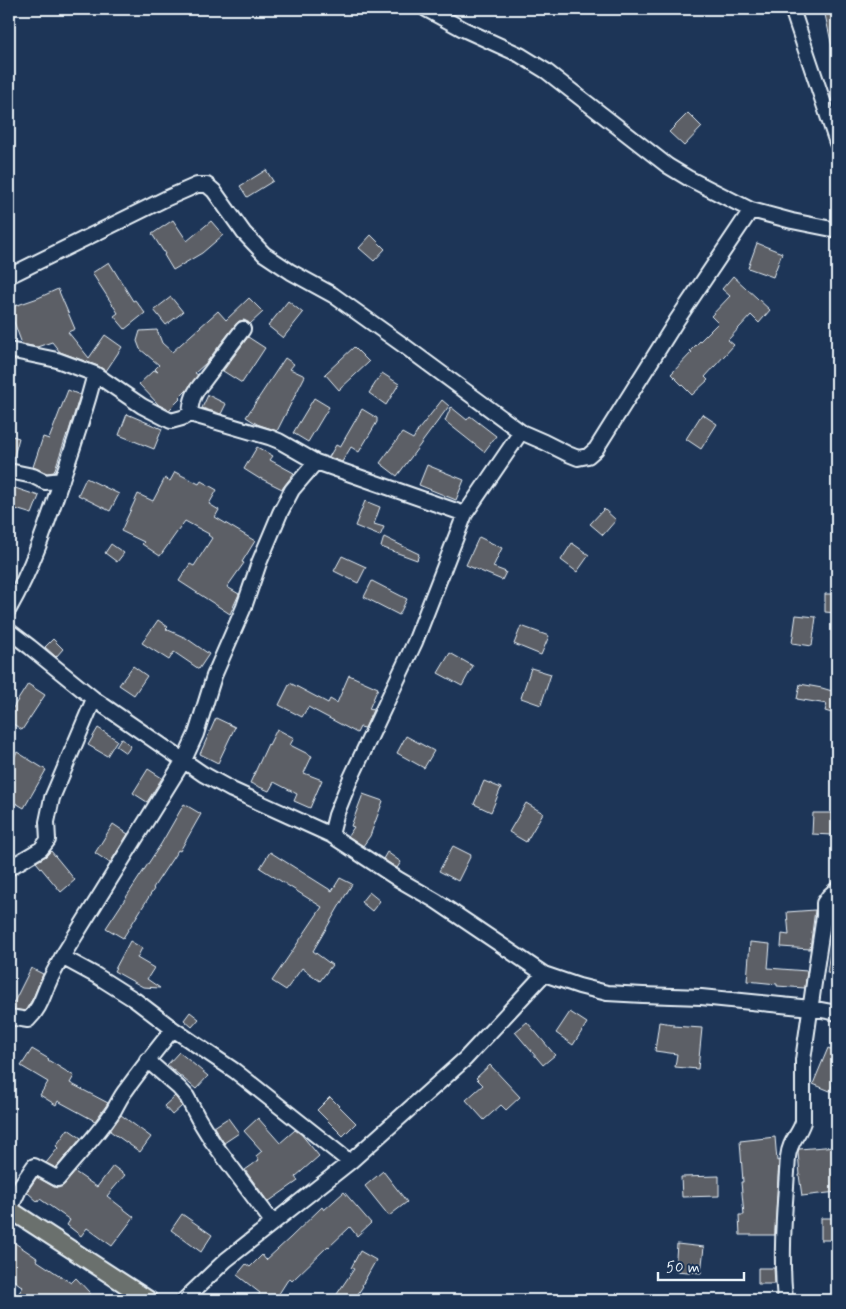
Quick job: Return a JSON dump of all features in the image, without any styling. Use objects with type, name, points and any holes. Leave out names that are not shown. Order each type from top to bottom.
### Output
[{"type":"main road","points":[[9,1209],[149,1300]]},
{"type":"street","points":[[426,9],[463,29],[520,55],[546,71],[668,166],[688,178],[751,210],[837,230]]},
{"type":"street","points":[[792,9],[837,143]]},
{"type":"street","points":[[9,276],[164,199],[197,185],[206,186],[214,191],[244,234],[264,254],[291,272],[333,295],[404,345],[520,432],[578,458],[588,456],[596,449],[677,320],[751,210]]},
{"type":"street","points":[[190,414],[196,390],[243,329]]},
{"type":"street","points":[[9,350],[57,360],[95,374],[142,406],[172,421],[190,414],[269,437],[316,462],[465,514]]},
{"type":"street","points":[[9,609],[40,544],[78,432],[95,374]]},
{"type":"street","points":[[330,835],[350,780],[415,642],[465,514],[520,432]]},
{"type":"street","points":[[9,1017],[28,1020],[34,1014],[43,1000],[48,983],[62,957],[184,760],[196,734],[214,676],[244,607],[259,563],[280,513],[292,490],[316,462]]},
{"type":"street","points":[[9,471],[33,476],[45,482],[62,480]]},
{"type":"street","points":[[9,632],[94,699],[203,774],[232,790],[330,835],[451,911],[544,974],[579,986],[607,992],[701,997],[811,1008],[837,1013]]},
{"type":"street","points":[[9,868],[41,849],[48,840],[47,822],[52,798],[94,699]]},
{"type":"street","points":[[785,1300],[782,1272],[789,1146],[803,1122],[803,1060],[824,916],[824,903],[837,889]]},
{"type":"street","points":[[62,957],[135,1000],[173,1029],[235,1071],[350,1162]]},
{"type":"street","points":[[184,1300],[226,1260],[350,1162],[465,1059],[544,974]]},
{"type":"street","points":[[9,1209],[21,1185],[34,1166],[58,1179],[114,1110],[125,1090],[173,1029]]},
{"type":"street","points":[[147,1060],[188,1096],[198,1118],[212,1141],[272,1223]]},
{"type":"building","points":[[837,9],[837,51],[833,51],[824,10]]},
{"type":"building","points":[[688,113],[702,127],[684,146],[669,132]]},
{"type":"building","points":[[266,170],[273,181],[247,197],[240,186]]},
{"type":"building","points":[[173,220],[187,241],[211,221],[223,235],[202,253],[173,270],[152,234]]},
{"type":"building","points":[[371,235],[385,249],[374,261],[359,248]]},
{"type":"building","points":[[757,243],[782,253],[773,277],[748,268]]},
{"type":"building","points":[[109,262],[133,301],[135,300],[145,313],[125,329],[114,316],[118,313],[92,273]]},
{"type":"building","points":[[733,276],[770,310],[759,323],[751,315],[728,340],[734,345],[705,377],[708,380],[692,395],[671,374],[692,352],[690,351],[718,323],[711,316],[730,296],[722,289]]},
{"type":"building","points":[[58,289],[75,329],[68,332],[89,358],[105,335],[122,347],[106,371],[98,366],[60,352],[52,342],[37,347],[22,344],[9,308]]},
{"type":"building","points":[[171,297],[183,312],[166,325],[154,310]]},
{"type":"building","points":[[249,298],[263,312],[250,324],[244,320],[236,324],[206,363],[195,373],[198,375],[169,410],[159,405],[139,384],[154,370],[158,372],[155,369],[159,365],[140,349],[137,341],[140,331],[157,330],[162,343],[172,352],[218,311],[226,320]]},
{"type":"building","points":[[288,301],[303,313],[283,338],[268,326]]},
{"type":"building","points":[[248,337],[265,348],[242,383],[223,371]]},
{"type":"building","points":[[354,347],[369,362],[339,390],[325,374]]},
{"type":"building","points":[[285,358],[294,364],[290,369],[305,376],[277,431],[257,424],[246,417]]},
{"type":"building","points":[[382,373],[399,384],[386,405],[369,393]]},
{"type":"building","points":[[68,390],[80,395],[54,472],[47,473],[33,467],[43,437],[49,439]]},
{"type":"building","points":[[208,395],[226,404],[221,414],[202,408]]},
{"type":"building","points":[[314,398],[329,407],[308,442],[293,433]]},
{"type":"building","points":[[442,400],[449,406],[397,476],[380,463],[402,433],[413,439]]},
{"type":"building","points":[[451,407],[467,420],[470,416],[496,436],[484,452],[445,421]]},
{"type":"building","points":[[362,409],[377,418],[377,422],[359,452],[351,447],[342,462],[329,457],[336,445],[340,447]]},
{"type":"building","points":[[127,414],[162,429],[154,449],[119,435]]},
{"type":"building","points":[[702,414],[717,424],[701,449],[686,439]]},
{"type":"building","points":[[9,435],[19,438],[12,463],[9,462]]},
{"type":"building","points":[[257,447],[273,456],[270,460],[294,473],[282,489],[244,469]]},
{"type":"building","points":[[427,465],[464,480],[456,500],[419,485]]},
{"type":"building","points":[[175,472],[199,484],[201,481],[217,490],[209,504],[219,510],[215,517],[255,541],[242,562],[244,563],[227,587],[239,594],[230,614],[179,581],[190,564],[194,566],[212,538],[209,534],[185,521],[160,556],[142,544],[144,542],[121,531],[138,494],[153,501],[165,478],[170,481]]},
{"type":"building","points":[[86,478],[119,494],[110,511],[78,495]]},
{"type":"building","points":[[9,486],[39,496],[32,514],[9,507]]},
{"type":"building","points":[[365,501],[380,507],[374,524],[384,527],[380,536],[355,526]]},
{"type":"building","points":[[604,509],[616,520],[603,535],[590,524]]},
{"type":"building","points":[[384,537],[419,554],[417,560],[381,547]]},
{"type":"building","points":[[479,537],[502,548],[493,567],[506,572],[502,580],[466,565]]},
{"type":"building","points":[[572,543],[589,555],[577,572],[561,560]]},
{"type":"building","points":[[111,544],[124,553],[117,562],[105,553]]},
{"type":"building","points":[[342,556],[366,567],[358,583],[334,571]]},
{"type":"building","points":[[372,581],[407,599],[399,615],[364,597]]},
{"type":"building","points":[[825,594],[837,594],[837,613],[825,612]]},
{"type":"building","points":[[796,615],[816,617],[812,646],[792,643]]},
{"type":"building","points":[[158,620],[168,627],[166,629],[186,638],[209,654],[199,669],[174,652],[169,660],[142,643]]},
{"type":"building","points":[[521,626],[549,636],[541,655],[514,644]]},
{"type":"building","points":[[53,639],[63,649],[56,657],[45,647]]},
{"type":"building","points":[[450,653],[473,666],[462,686],[438,673]]},
{"type":"building","points":[[133,666],[147,676],[134,695],[119,685]]},
{"type":"building","points":[[531,668],[551,674],[541,705],[521,698]]},
{"type":"building","points":[[349,675],[378,688],[369,709],[373,710],[365,728],[360,727],[357,733],[308,707],[302,717],[279,705],[290,683],[328,703],[330,699],[337,703]]},
{"type":"building","points":[[836,679],[837,706],[835,714],[825,711],[827,704],[797,699],[800,684],[832,691]]},
{"type":"building","points":[[28,684],[45,695],[22,730],[9,721],[9,714]]},
{"type":"building","points":[[216,718],[235,727],[218,763],[200,754]]},
{"type":"building","points":[[98,728],[117,740],[107,756],[88,745]]},
{"type":"building","points":[[277,729],[294,738],[290,745],[312,756],[304,773],[322,780],[310,808],[294,801],[297,794],[274,782],[269,791],[250,783]]},
{"type":"building","points":[[406,736],[434,751],[424,768],[397,753]]},
{"type":"building","points":[[121,738],[131,746],[126,753],[116,746]]},
{"type":"building","points":[[17,752],[46,770],[24,808],[9,799],[9,766]]},
{"type":"building","points":[[148,769],[162,778],[147,802],[133,793]]},
{"type":"building","points":[[484,781],[501,788],[491,812],[474,804]]},
{"type":"building","points":[[363,794],[383,801],[370,836],[363,846],[348,836],[354,827],[351,826]]},
{"type":"building","points":[[526,803],[543,813],[526,842],[509,832]]},
{"type":"building","points":[[184,804],[201,814],[180,851],[178,850],[153,888],[123,938],[106,928],[161,844]]},
{"type":"building","points":[[813,813],[833,813],[832,835],[812,834]]},
{"type":"building","points":[[113,824],[128,834],[110,863],[95,853]]},
{"type":"building","points":[[453,846],[471,855],[458,881],[439,871]]},
{"type":"building","points":[[51,851],[75,880],[61,892],[36,862]]},
{"type":"building","points":[[270,852],[332,891],[340,878],[352,884],[313,951],[332,965],[320,981],[302,968],[286,990],[272,981],[322,907],[260,868]]},
{"type":"building","points":[[387,852],[401,862],[397,868],[383,859]]},
{"type":"building","points":[[369,892],[380,901],[372,911],[361,902]]},
{"type":"building","points":[[815,910],[810,949],[781,947],[782,934],[789,935],[787,912]]},
{"type":"building","points":[[832,936],[837,937],[837,974],[827,973]]},
{"type":"building","points":[[130,941],[142,948],[137,958],[154,968],[147,979],[160,988],[143,987],[114,971]]},
{"type":"building","points":[[750,942],[770,944],[768,968],[807,971],[805,988],[747,981]]},
{"type":"building","points":[[31,968],[43,974],[33,998],[25,1011],[12,1009],[11,1008]]},
{"type":"building","points":[[190,1012],[199,1019],[192,1027],[184,1020]]},
{"type":"building","points":[[570,1012],[587,1023],[573,1045],[556,1033]]},
{"type":"building","points":[[527,1022],[555,1055],[543,1065],[515,1032]]},
{"type":"building","points":[[659,1022],[673,1024],[673,1026],[702,1028],[698,1069],[675,1067],[677,1054],[655,1051]]},
{"type":"building","points":[[828,1048],[837,1052],[837,1073],[830,1091],[813,1084]]},
{"type":"building","points":[[32,1049],[74,1076],[70,1083],[108,1103],[95,1121],[58,1101],[56,1105],[40,1095],[48,1082],[21,1066]]},
{"type":"building","points":[[179,1052],[208,1076],[196,1089],[167,1065]]},
{"type":"building","points":[[490,1065],[520,1097],[506,1110],[501,1105],[484,1120],[466,1100],[483,1085],[476,1078]]},
{"type":"building","points":[[175,1096],[182,1106],[172,1115],[164,1106]]},
{"type":"building","points":[[330,1097],[356,1123],[343,1136],[317,1110]]},
{"type":"building","points":[[121,1115],[151,1137],[140,1152],[110,1131]]},
{"type":"building","points":[[228,1118],[239,1133],[224,1143],[214,1127]]},
{"type":"building","points":[[258,1118],[280,1143],[295,1130],[301,1134],[319,1156],[295,1177],[298,1181],[268,1202],[245,1170],[259,1160],[256,1156],[262,1151],[244,1131]]},
{"type":"building","points":[[68,1129],[81,1138],[56,1168],[46,1163],[58,1148],[56,1146]]},
{"type":"building","points":[[775,1137],[777,1161],[779,1160],[775,1235],[740,1235],[739,1215],[744,1215],[740,1141]]},
{"type":"building","points":[[837,1146],[837,1192],[802,1196],[799,1175],[799,1149]]},
{"type":"building","points":[[113,1166],[125,1175],[107,1196],[134,1217],[112,1246],[87,1228],[81,1236],[67,1225],[70,1220],[40,1199],[38,1202],[27,1192],[37,1177],[58,1188],[64,1185],[75,1172],[97,1187]]},
{"type":"building","points":[[383,1171],[407,1202],[389,1216],[365,1186]]},
{"type":"building","points":[[719,1176],[719,1196],[682,1197],[681,1177]]},
{"type":"building","points":[[344,1192],[371,1223],[357,1236],[350,1227],[292,1281],[289,1278],[275,1300],[255,1300],[260,1293],[237,1275],[246,1264],[250,1267],[262,1255],[266,1260],[322,1207],[324,1210]]},
{"type":"building","points":[[182,1214],[212,1235],[201,1252],[171,1230]]},
{"type":"building","points":[[821,1218],[837,1218],[837,1240],[821,1240]]},
{"type":"building","points":[[9,1239],[71,1283],[76,1278],[90,1293],[82,1300],[14,1300],[23,1287],[9,1277]]},
{"type":"building","points":[[677,1244],[704,1247],[701,1273],[675,1271]]},
{"type":"building","points":[[360,1251],[376,1260],[363,1286],[354,1300],[333,1300],[354,1269],[351,1268]]},
{"type":"building","points":[[758,1268],[774,1268],[775,1284],[758,1284]]}]
